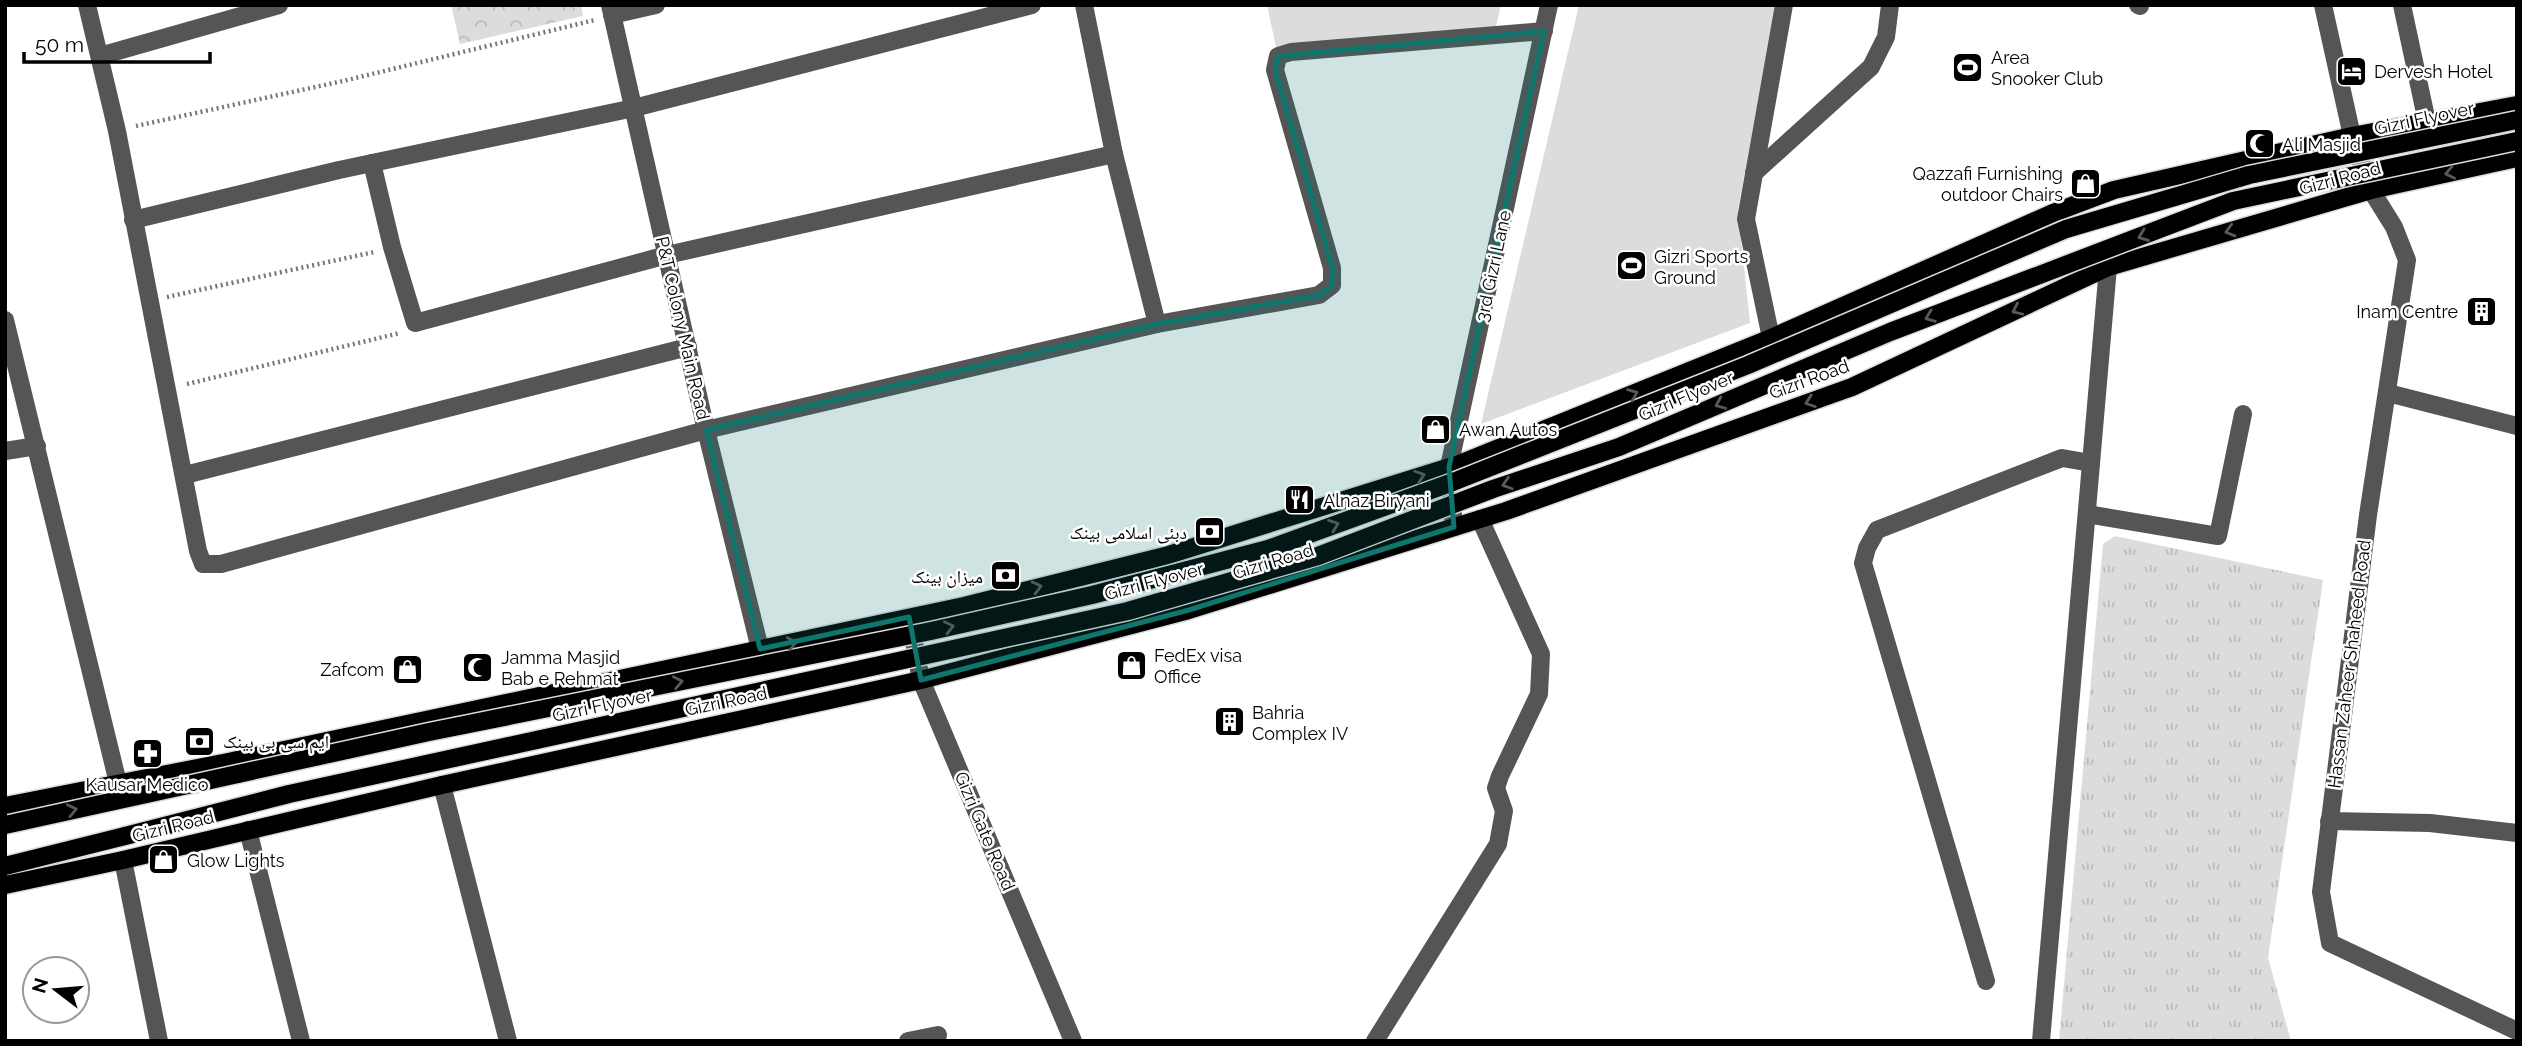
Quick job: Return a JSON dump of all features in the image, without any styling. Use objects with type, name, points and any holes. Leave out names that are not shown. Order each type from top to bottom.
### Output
[{"type":"main road","name":"Gizri Road","points":[[5,806],[228,762],[909,617],[1165,556],[1449,467],[1771,338],[2053,213],[2114,190],[2352,136],[2517,105]]},
{"type":"main road","name":"Gizri Flyover","points":[[5,825],[429,732],[931,631],[1092,594],[1268,549],[1453,482],[1748,365],[2066,229],[2249,175],[2517,120]]},
{"type":"main road","name":"Gizri Flyover","points":[[5,866],[289,794],[1128,611],[1318,556],[1493,489],[1619,447],[1890,332],[2233,201],[2517,142]]},
{"type":"main road","name":"Gizri Road","points":[[5,885],[442,785],[921,680],[1189,610],[1480,519],[1852,387],[2108,267],[2371,190],[2517,158]]},
{"type":"street","points":[[87,5],[117,131],[132,220],[185,475],[198,551],[203,564],[221,564],[706,430],[1157,324],[1319,295],[1332,285],[1332,268],[1275,70],[1279,56],[1291,52],[1544,31]]},
{"type":"street","points":[[100,56],[279,5]]},
{"type":"street","points":[[611,10],[656,5]]},
{"type":"street","points":[[132,220],[372,163],[634,108],[1032,5]]},
{"type":"street","points":[[1084,5],[1115,154],[1157,324]]},
{"type":"street","name":"3rd Gizri Lane","points":[[1454,527],[1449,467],[1549,5]]},
{"type":"street","points":[[1771,338],[1746,219],[1784,5]]},
{"type":"street","points":[[1754,173],[1871,67],[1886,37],[1890,5]]},
{"type":"street","name":"Hassan Zaheer Shaheed Road","points":[[2323,5],[2352,136],[2371,190],[2394,227],[2407,260],[2368,515],[2329,821],[2321,892],[2330,943],[2517,1031]]},
{"type":"street","points":[[2402,5],[2427,122]]},
{"type":"street","name":"P&T Colony Main Road","points":[[611,10],[706,430],[760,649]]},
{"type":"street","points":[[372,163],[392,247],[415,323],[667,255],[1115,154]]},
{"type":"street","points":[[2041,1041],[2108,267]]},
{"type":"street","points":[[5,320],[118,783]]},
{"type":"street","points":[[185,475],[688,347]]},
{"type":"street","points":[[2388,393],[2517,426]]},
{"type":"street","points":[[2087,514],[2218,536],[2243,414]]},
{"type":"street","points":[[5,451],[37,446]]},
{"type":"street","points":[[1986,981],[1863,562],[1877,530],[2062,458],[2091,463]]},
{"type":"street","points":[[1375,1041],[1499,844],[1504,811],[1496,788],[1539,694],[1541,654],[1480,519]]},
{"type":"street","name":"Gizri Gate Road","points":[[909,617],[921,680],[1073,1041]]},
{"type":"street","points":[[442,785],[509,1041]]},
{"type":"street","points":[[2329,821],[2430,823],[2517,834]]},
{"type":"street","points":[[248,830],[301,1041]]},
{"type":"street","points":[[123,860],[159,1041]]},
{"type":"street","points":[[908,1041],[938,1034]]},
{"type":"path","points":[[117,131],[342,81],[611,10]]},
{"type":"path","points":[[149,301],[392,247]]},
{"type":"path","points":[[167,389],[400,333],[415,323]]},
{"type":"highlighted area","points":[[1544,31],[1449,467],[1454,527],[1189,610],[921,680],[909,617],[760,649],[706,430],[1157,324],[1319,295],[1332,285],[1332,268],[1275,70],[1278,56]]},
{"type":"green space","points":[[451,5],[581,5],[583,16],[460,44]]},
{"type":"green space","points":[[1267,5],[1501,5],[1494,35],[1278,56]]},
{"type":"green space","name":"Gizri Sports Ground","points":[[1579,5],[1776,5],[1738,209],[1750,323],[1481,424]]},
{"type":"green space","points":[[2115,536],[2323,580],[2268,958],[2291,1041],[2059,1041],[2103,544]]},
{"type":"place","name":"Area Snooker Club","points":[[1968,67]]},
{"type":"place","name":"Dervesh Hotel","points":[[2351,71]]},
{"type":"place","name":"Ali Masjid","points":[[2259,144]]},
{"type":"place","name":"Qazzafi Furnishing outdoor Chairs","points":[[2086,183]]},
{"type":"place","name":"Gizri Sports Ground","points":[[1631,266]]},
{"type":"place","name":"Inam Centre","points":[[2481,311]]},
{"type":"place","name":"Awan Autos","points":[[1436,429]]},
{"type":"place","name":"Alnaz Biryani","points":[[1300,500]]},
{"type":"place","name":"دبئی اسلامی بینک","points":[[1210,532]]},
{"type":"place","name":"میزان بینک","points":[[1006,576]]},
{"type":"place","name":"FedEx visa Office","points":[[1131,665]]},
{"type":"place","name":"Jamma Masjid Bab e Rehmat","points":[[478,667]]},
{"type":"place","name":"Zafcom","points":[[407,669]]},
{"type":"place","name":"Bahria Complex IV","points":[[1229,722]]},
{"type":"place","name":"ایم سی بی بینک","points":[[200,741]]},
{"type":"place","name":"Kausar Medico","points":[[147,754]]},
{"type":"place","name":"Glow Lights","points":[[164,860]]}]
